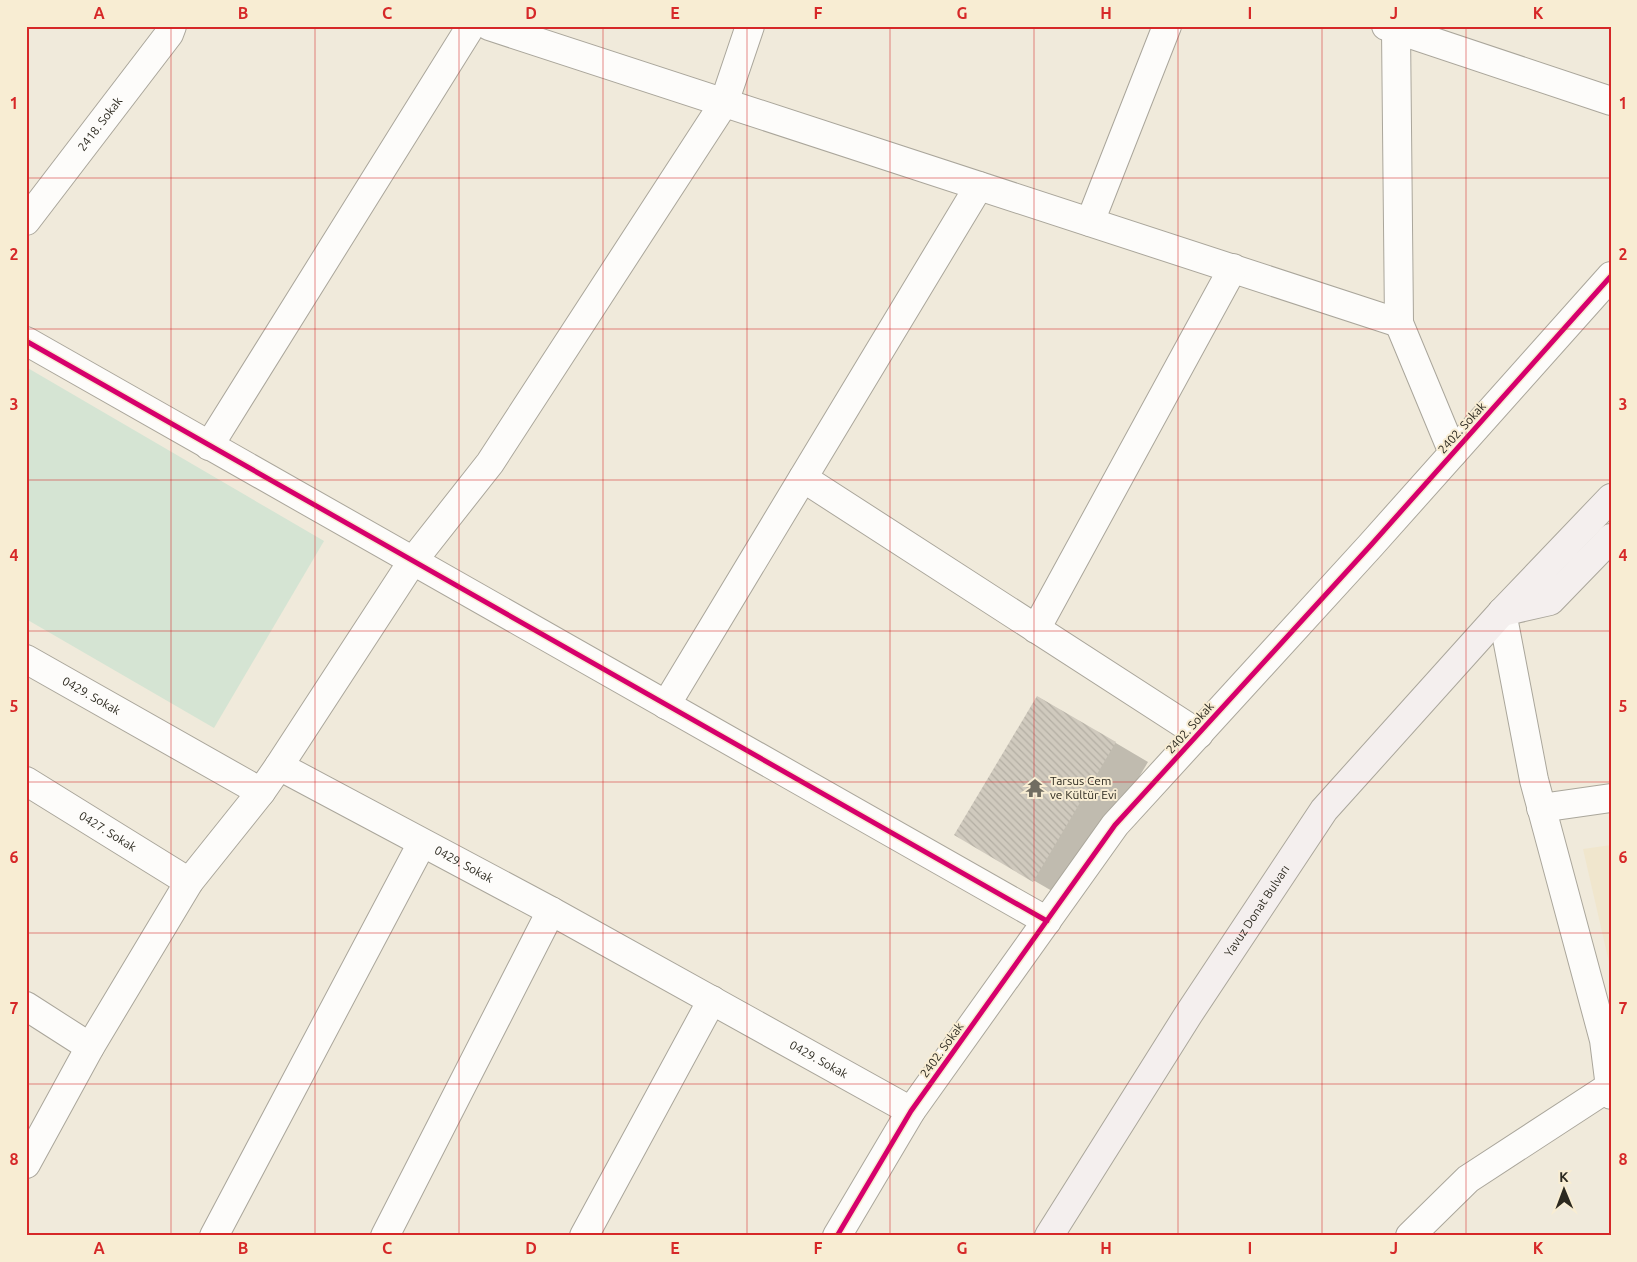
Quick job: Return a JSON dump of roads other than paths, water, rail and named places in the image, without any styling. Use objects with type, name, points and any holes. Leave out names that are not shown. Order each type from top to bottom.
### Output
[{"type":"street","name":"2418. Sokak","points":[[26,221],[168,34],[172,26]]},
{"type":"street","points":[[209,446],[471,26]]},
{"type":"street","points":[[489,26],[1399,323]]},
{"type":"street","points":[[26,1164],[90,1047],[189,882],[262,792],[412,562],[490,463],[724,103],[750,26]]},
{"type":"street","points":[[1090,222],[1167,26]]},
{"type":"street","points":[[1453,453],[1399,323],[1391,28],[1611,101]]},
{"type":"street","points":[[666,705],[979,186]]},
{"type":"street","points":[[1036,629],[1233,268]]},
{"type":"street","name":"2402. Sokak","points":[[837,1236],[911,1111],[1115,825],[1611,276]]},
{"type":"street","points":[[26,341],[1047,921]]},
{"type":"street","points":[[803,478],[1199,734]]},
{"type":"street","name":"Yavuz Donat Bulvarı","points":[[1049,1236],[1188,1015],[1324,810],[1502,612],[1611,498]]},
{"type":"street","points":[[1410,1236],[1468,1179],[1610,1091],[1604,1040],[1541,808],[1502,612],[1550,602],[1611,538]]},
{"type":"street","name":"0429. Sokak","points":[[26,659],[262,792]]},
{"type":"street","name":"0429. Sokak","points":[[279,766],[551,911],[911,1111]]},
{"type":"street","name":"0427. Sokak","points":[[26,781],[189,882]]},
{"type":"street","points":[[1541,808],[1611,798]]},
{"type":"street","points":[[214,1236],[422,843]]},
{"type":"street","points":[[385,1236],[551,911]]},
{"type":"street","points":[[584,1236],[712,1000]]},
{"type":"street","points":[[26,1006],[90,1047]]},
{"type":"place","name":"Tarsus Cem ve Kültür Evi","points":[[1035,788]]}]
